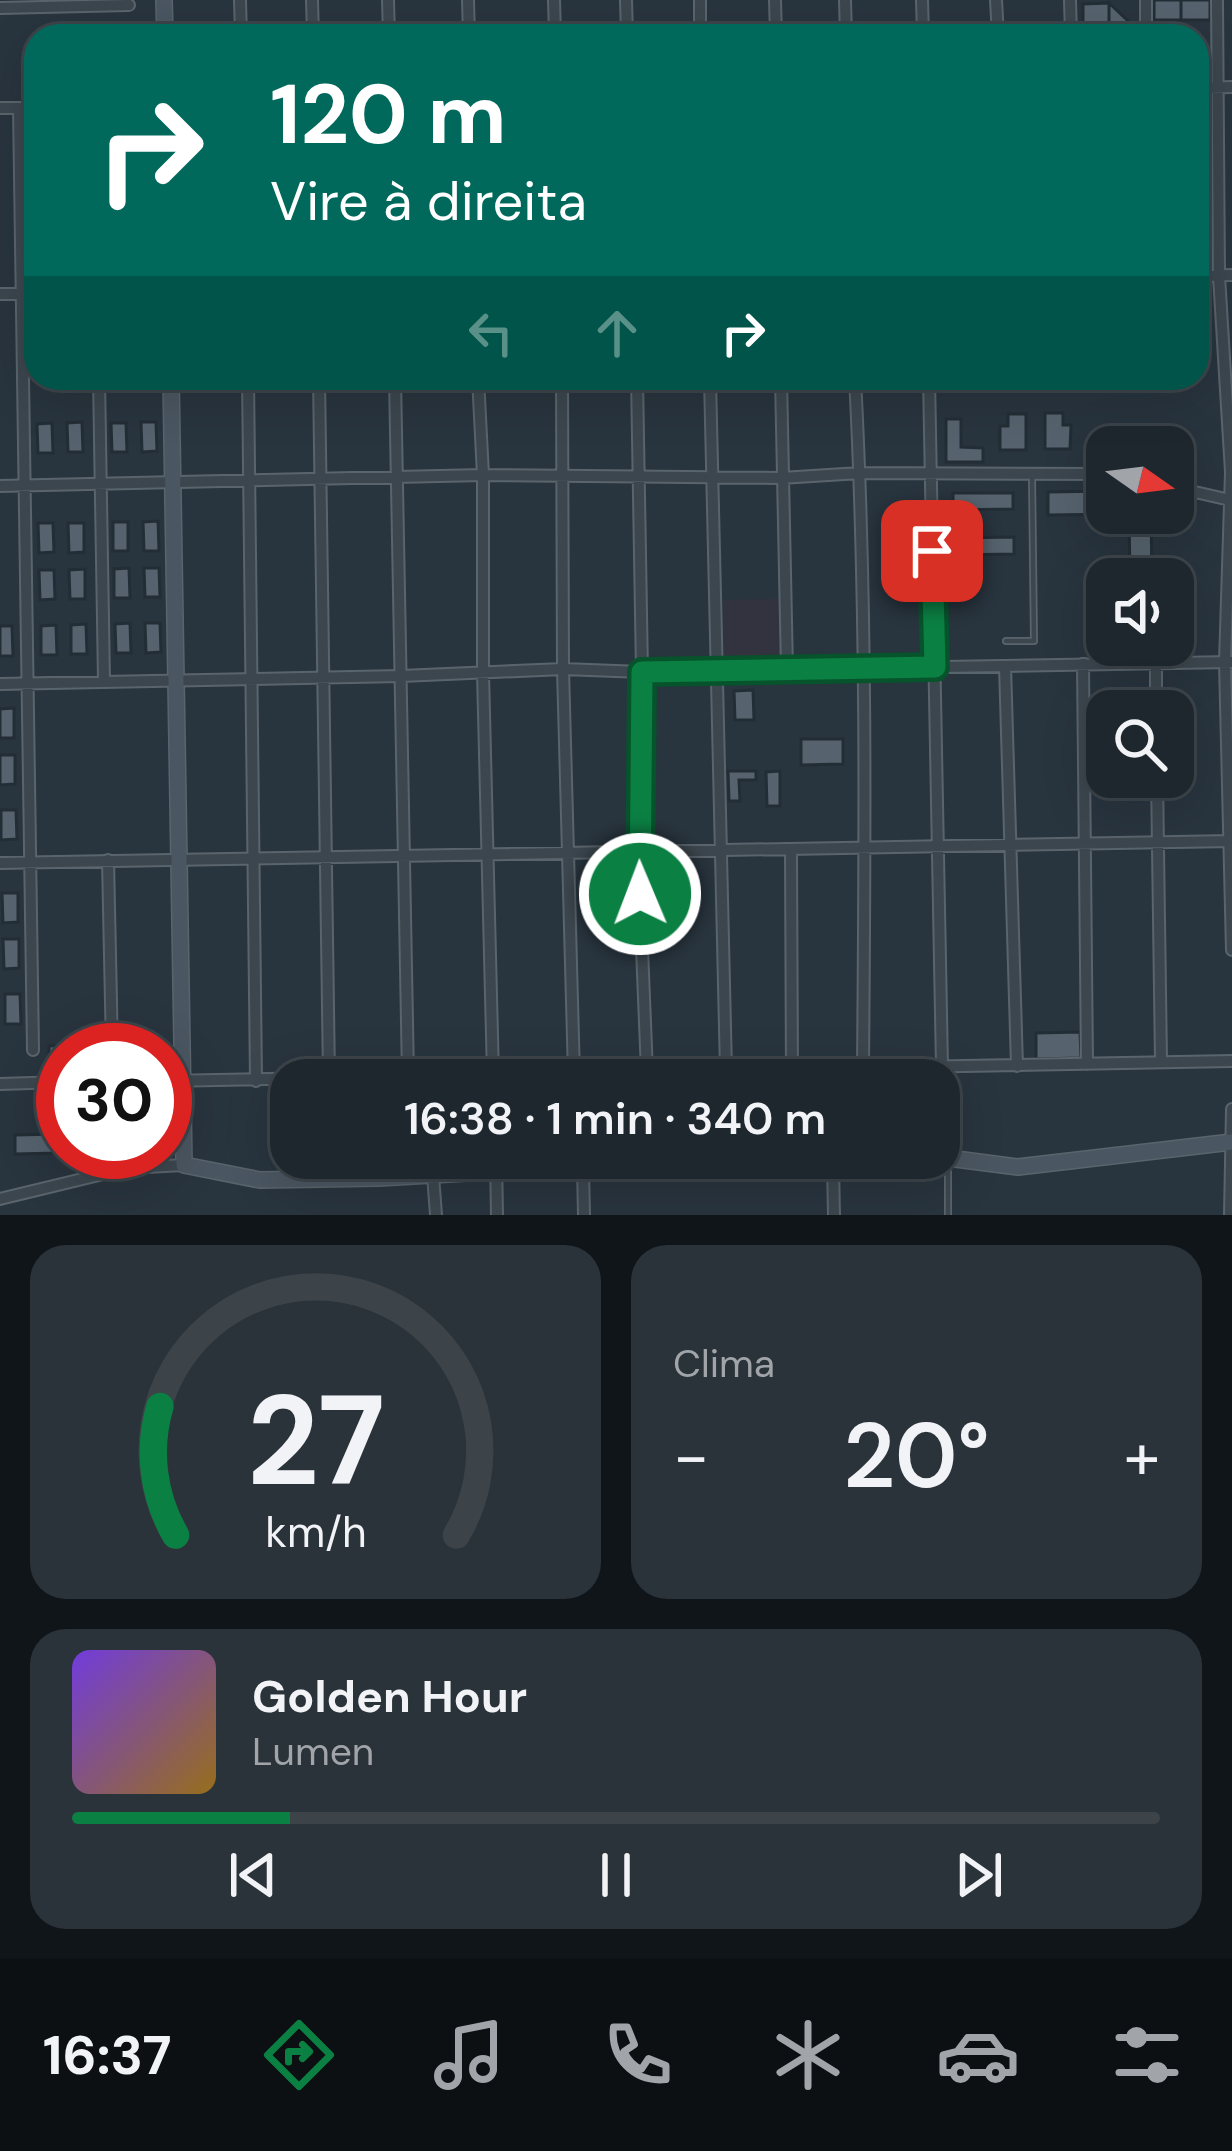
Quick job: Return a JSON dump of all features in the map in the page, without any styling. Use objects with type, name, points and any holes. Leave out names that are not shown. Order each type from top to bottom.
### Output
[{"type":"street","points":[[1217,0],[1226,87],[1232,950]]},
{"type":"street","points":[[0,8],[129,5]]},
{"type":"street","points":[[0,108],[24,108]]},
{"type":"street","points":[[20,108],[33,1050]]},
{"type":"street","points":[[0,294],[24,294]]},
{"type":"street","points":[[99,390],[104,681]]},
{"type":"street","points":[[171,390],[184,1023]]},
{"type":"street","points":[[248,390],[256,1081]]},
{"type":"street","points":[[319,390],[329,1059]]},
{"type":"street","points":[[395,390],[407,1059]]},
{"type":"street","points":[[479,390],[493,1059]]},
{"type":"street","points":[[562,390],[566,852],[573,1059]]},
{"type":"street","points":[[637,390],[642,672],[638,850],[646,1059]]},
{"type":"street","points":[[710,390],[726,1059]]},
{"type":"street","points":[[781,390],[787,670]]},
{"type":"street","points":[[856,390],[865,848],[863,1059]]},
{"type":"street","points":[[929,390],[943,1059]]},
{"type":"street","points":[[0,486],[483,475],[782,478],[860,473],[1086,474]]},
{"type":"street","points":[[1194,492],[1230,500]]},
{"type":"street","points":[[1194,662],[1228,662]]},
{"type":"street","points":[[1083,664],[1088,1064]]},
{"type":"street","points":[[0,683],[563,669],[642,672],[1086,664]]},
{"type":"street","points":[[1005,666],[1016,1066]]},
{"type":"street","points":[[1157,798],[1161,1061]]},
{"type":"street","points":[[0,863],[1230,841]]},
{"type":"street","points":[[791,849],[792,1059]]},
{"type":"street","points":[[108,860],[111,1023]]},
{"type":"street","points":[[960,1067],[1232,1061]]},
{"type":"street","points":[[192,1081],[270,1080]]},
{"type":"street","points":[[0,1084],[36,1083]]},
{"type":"street","points":[[1230,1215],[1232,1108]]},
{"type":"street","points":[[960,1160],[1018,1167],[1230,1142]]},
{"type":"street","points":[[192,1167],[260,1180],[295,1179]]},
{"type":"street","points":[[0,1199],[83,1179]]},
{"type":"street","points":[[434,1179],[436,1215]]},
{"type":"street","points":[[496,1179],[497,1215]]},
{"type":"street","points":[[583,1179],[584,1215]]},
{"type":"street","points":[[833,1179],[834,1215]]},
{"type":"lane","points":[[1006,641],[1034,641],[1032,473]]},
{"type":"lane","points":[[948,1179],[948,1215]]},
{"type":"shaded area","points":[[780,599],[781,661],[724,662],[723,600]]},
{"type":"building","points":[[1154,0],[1181,0],[1181,20],[1154,20]]},
{"type":"building","points":[[1181,0],[1210,0],[1210,20],[1181,20]]},
{"type":"building","points":[[1109,3],[1109,24],[1083,24],[1083,4]]},
{"type":"building","points":[[1109,3],[1131,24],[1109,24]]},
{"type":"building","points":[[1045,413],[1063,413],[1063,425],[1071,425],[1070,449],[1045,449]]},
{"type":"building","points":[[1008,414],[1026,414],[1026,450],[1000,450],[1000,426],[1008,426]]},
{"type":"building","points":[[946,419],[961,419],[961,447],[983,448],[983,462],[946,462]]},
{"type":"building","points":[[82,422],[83,452],[68,452],[67,423]]},
{"type":"building","points":[[141,422],[156,422],[157,451],[142,452]]},
{"type":"building","points":[[52,423],[53,453],[38,453],[37,424]]},
{"type":"building","points":[[111,423],[126,423],[127,452],[112,452]]},
{"type":"building","points":[[1086,491],[1086,514],[1048,515],[1048,492]]},
{"type":"building","points":[[953,493],[1013,493],[1013,509],[953,510]]},
{"type":"building","points":[[158,521],[159,551],[144,551],[143,522]]},
{"type":"building","points":[[113,522],[128,522],[128,551],[113,551]]},
{"type":"building","points":[[38,523],[53,523],[54,552],[39,553]]},
{"type":"building","points":[[68,523],[84,523],[84,552],[69,553]]},
{"type":"building","points":[[1129,534],[1151,534],[1152,558],[1130,558]]},
{"type":"building","points":[[1014,537],[1014,554],[954,555],[954,538]]},
{"type":"building","points":[[129,568],[130,598],[114,598],[114,569]]},
{"type":"building","points":[[144,568],[159,568],[160,597],[145,597]]},
{"type":"building","points":[[85,569],[85,599],[70,599],[69,570]]},
{"type":"building","points":[[39,570],[54,570],[55,599],[40,600]]},
{"type":"building","points":[[130,623],[131,653],[116,653],[115,624]]},
{"type":"building","points":[[145,623],[160,623],[161,652],[146,653]]},
{"type":"building","points":[[86,624],[87,654],[71,654],[71,625]]},
{"type":"building","points":[[56,625],[57,655],[41,655],[41,626]]},
{"type":"building","points":[[0,626],[12,626],[13,656],[0,656]]},
{"type":"building","points":[[753,690],[754,720],[735,720],[734,691]]},
{"type":"building","points":[[14,708],[14,738],[0,738],[0,709]]},
{"type":"building","points":[[801,739],[843,739],[843,764],[801,765]]},
{"type":"building","points":[[0,755],[15,755],[15,784],[0,785]]},
{"type":"building","points":[[728,771],[756,771],[756,780],[739,780],[740,801],[729,801]]},
{"type":"building","points":[[780,771],[780,806],[767,806],[766,772]]},
{"type":"building","points":[[1,810],[16,810],[17,839],[1,840]]},
{"type":"building","points":[[2,893],[18,893],[18,922],[3,923]]},
{"type":"building","points":[[3,939],[19,939],[19,968],[4,969]]},
{"type":"building","points":[[5,994],[20,994],[21,1024],[5,1024]]},
{"type":"building","points":[[1080,1032],[1081,1058],[1036,1059],[1036,1033]]},
{"type":"building","points":[[15,1135],[36,1135],[36,1154],[15,1154]]},
{"type":"route","points":[[640,894],[642,672],[935,667],[932,551]]}]
